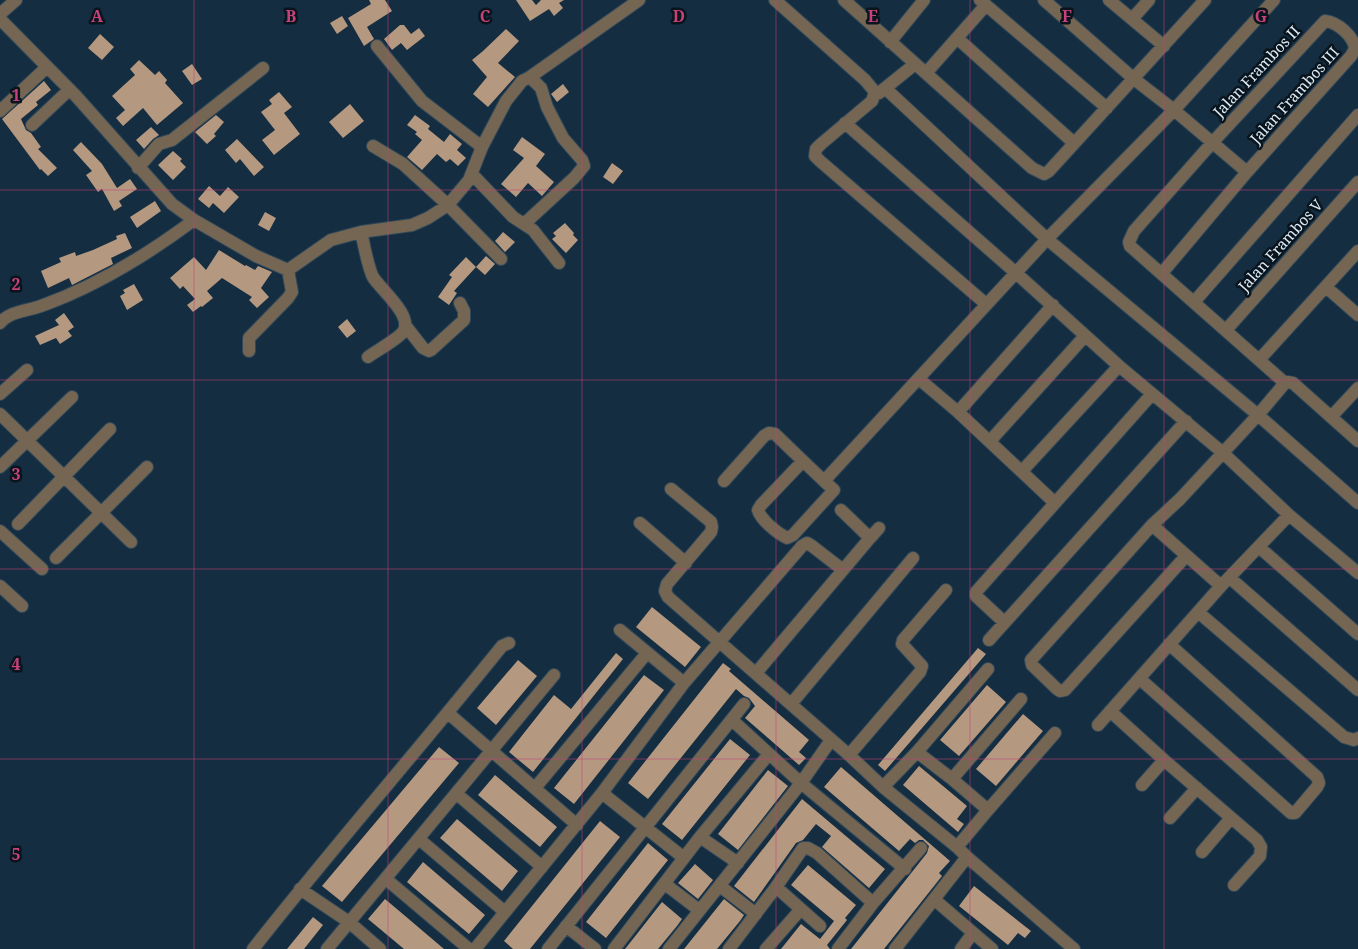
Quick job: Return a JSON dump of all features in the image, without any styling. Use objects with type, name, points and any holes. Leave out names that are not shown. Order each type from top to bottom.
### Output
[{"type":"street","points":[[0,14],[16,0]]},
{"type":"street","points":[[288,270],[331,240],[361,232],[412,225],[428,218],[448,205],[469,180],[482,147],[506,101],[522,82],[639,0]]},
{"type":"street","points":[[775,0],[1047,239],[1258,415],[1358,503]]},
{"type":"street","points":[[844,0],[1032,168],[1044,174],[1048,172],[1205,0]]},
{"type":"street","points":[[1044,0],[1134,79],[1247,172]]},
{"type":"street","points":[[1109,0],[1164,46]]},
{"type":"street","points":[[1132,19],[1149,0]]},
{"type":"street","points":[[824,481],[986,304],[1174,110],[1274,0]]},
{"type":"street","points":[[890,42],[919,2]]},
{"type":"street","points":[[926,74],[957,38],[983,3],[1106,108]]},
{"type":"street","points":[[0,19],[69,90],[172,204],[194,220],[256,256],[288,270]]},
{"type":"street","name":"Jalan Frambos II","points":[[1325,21],[1212,143],[1134,231],[1130,237],[1130,246],[1285,383],[1292,383],[1358,441]]},
{"type":"street","name":"Jalan Frambos III","points":[[1162,273],[1247,172],[1354,52],[1353,41],[1335,24],[1325,21]]},
{"type":"street","points":[[957,38],[1074,143]]},
{"type":"street","points":[[376,46],[422,101],[482,147]]},
{"type":"street","points":[[916,64],[880,92],[821,144],[816,150],[815,156],[986,304]]},
{"type":"street","points":[[0,111],[47,67]]},
{"type":"street","points":[[138,168],[159,144],[172,140],[263,68]]},
{"type":"street","points":[[524,224],[574,178],[584,166],[582,160],[563,138],[547,107],[541,88],[530,77]]},
{"type":"street","points":[[32,125],[69,90]]},
{"type":"street","points":[[1194,302],[1276,206],[1358,115]]},
{"type":"street","points":[[846,123],[1119,366],[1222,452],[1289,515],[1358,573]]},
{"type":"street","points":[[374,146],[403,164],[448,205],[501,259]]},
{"type":"street","points":[[472,174],[513,217],[533,230],[559,263]]},
{"type":"street","name":"Jalan Frambos V","points":[[1226,330],[1358,182]]},
{"type":"street","points":[[0,323],[6,316],[41,306],[102,280],[164,242],[194,220]]},
{"type":"street","points":[[361,232],[372,276],[393,301],[403,316],[406,325],[423,348],[429,351],[464,320],[464,311],[460,303]]},
{"type":"street","points":[[1259,360],[1358,251]]},
{"type":"street","points":[[248,351],[249,338],[292,292],[288,270]]},
{"type":"street","points":[[1326,287],[1358,315]]},
{"type":"street","points":[[958,412],[1053,306]]},
{"type":"street","points":[[368,357],[402,333],[406,325]]},
{"type":"street","points":[[990,441],[1085,336]]},
{"type":"street","points":[[1022,472],[1119,366]]},
{"type":"street","points":[[0,394],[27,370]]},
{"type":"street","points":[[919,379],[990,441],[1054,502]]},
{"type":"street","points":[[1186,556],[1065,690],[1060,691],[1057,689],[1032,665],[1031,660],[1152,525],[1180,499],[1285,383]]},
{"type":"street","points":[[1331,417],[1358,388]]},
{"type":"street","points":[[1004,622],[976,596],[976,592],[1152,394]]},
{"type":"street","points":[[0,467],[72,397]]},
{"type":"street","points":[[0,414],[131,542]]},
{"type":"street","points":[[989,640],[1186,421]]},
{"type":"street","points":[[18,524],[110,429]]},
{"type":"street","points":[[724,481],[764,436],[769,433],[775,434],[834,490],[793,535],[787,538],[759,515],[758,510],[803,461]]},
{"type":"street","points":[[56,558],[147,467]]},
{"type":"street","points":[[671,489],[711,522],[712,526],[711,532],[667,584],[666,591],[668,597],[883,787],[957,847],[1074,949]]},
{"type":"street","points":[[841,510],[870,538]]},
{"type":"street","points":[[1098,724],[1140,679],[1168,644],[1289,515]]},
{"type":"street","points":[[640,523],[686,563]]},
{"type":"street","points":[[1152,525],[1186,556],[1225,582],[1358,690]]},
{"type":"street","points":[[756,673],[879,528]]},
{"type":"street","points":[[0,531],[42,569]]},
{"type":"street","points":[[474,949],[577,825],[684,683],[802,546],[808,543],[843,570]]},
{"type":"street","points":[[1259,547],[1358,634]]},
{"type":"street","points":[[791,704],[913,558]]},
{"type":"street","points":[[0,586],[22,606]]},
{"type":"street","points":[[849,755],[920,672],[922,666],[902,644],[903,640],[946,590]]},
{"type":"street","points":[[1198,612],[1344,737],[1354,740],[1358,738]]},
{"type":"street","points":[[620,630],[684,683]]},
{"type":"street","points":[[253,949],[300,889],[502,646],[508,643]]},
{"type":"street","points":[[1140,679],[1291,813],[1295,812],[1317,787],[1319,783],[1317,776],[1168,644]]},
{"type":"street","points":[[535,788],[647,653]]},
{"type":"street","points":[[883,787],[917,752],[988,669]]},
{"type":"street","points":[[327,949],[554,676]]},
{"type":"street","points":[[952,779],[1021,699]]},
{"type":"street","points":[[548,949],[744,704]]},
{"type":"street","points":[[1110,711],[1257,840],[1261,847],[1260,856],[1234,885]]},
{"type":"street","points":[[448,713],[577,825]]},
{"type":"street","points":[[732,720],[802,783],[904,869]]},
{"type":"street","points":[[957,847],[1056,733]]},
{"type":"street","points":[[669,949],[802,783],[832,740]]},
{"type":"street","points":[[917,752],[988,810]]},
{"type":"street","points":[[614,949],[700,837],[769,754]]},
{"type":"street","points":[[1142,785],[1164,760]]},
{"type":"street","points":[[1170,818],[1197,788]]},
{"type":"street","points":[[602,793],[684,858]]},
{"type":"street","points":[[457,794],[542,867]]},
{"type":"street","points":[[1202,852],[1231,818]]},
{"type":"street","points":[[700,837],[738,863]]},
{"type":"street","points":[[419,839],[505,912]]},
{"type":"street","points":[[731,948],[803,848],[808,848],[817,853],[873,903]]},
{"type":"street","points":[[838,949],[873,903],[921,848]]},
{"type":"street","points":[[895,949],[967,857]]},
{"type":"street","points":[[386,879],[469,949]]},
{"type":"street","points":[[665,884],[699,910]]},
{"type":"street","points":[[720,886],[756,914]]},
{"type":"street","points":[[776,887],[820,926]]},
{"type":"street","points":[[300,889],[349,922],[380,949]]},
{"type":"street","points":[[935,900],[992,949]]},
{"type":"street","points":[[766,949],[800,909]]},
{"type":"street","points":[[566,926],[594,949]]},
{"type":"street","points":[[961,949],[973,933]]},
{"type":"building","points":[[369,0],[385,0],[392,11],[367,27],[374,39],[364,46],[348,18],[371,4]]},
{"type":"building","points":[[516,0],[532,0],[536,5],[541,0],[564,0],[559,3],[563,8],[554,16],[549,9],[530,21]]},
{"type":"building","points":[[342,16],[348,26],[337,34],[330,23]]},
{"type":"building","points":[[400,25],[404,25],[411,34],[419,28],[425,36],[407,50],[401,43],[392,50],[384,39]]},
{"type":"building","points":[[506,29],[519,41],[498,63],[515,77],[488,107],[473,94],[487,77],[472,60]]},
{"type":"building","points":[[100,34],[114,47],[102,60],[88,48]]},
{"type":"building","points":[[139,60],[155,75],[159,71],[167,80],[165,83],[183,103],[157,125],[143,108],[123,126],[116,118],[125,110],[112,96],[135,75],[130,69]]},
{"type":"building","points":[[192,64],[202,79],[192,85],[182,71]]},
{"type":"building","points":[[44,81],[51,90],[36,102],[38,105],[21,119],[26,130],[31,133],[41,147],[38,149],[57,168],[48,176],[40,170],[2,119]]},
{"type":"building","points":[[563,84],[569,92],[557,102],[551,94]]},
{"type":"building","points":[[279,92],[292,107],[284,113],[300,134],[274,155],[262,140],[275,130],[261,112],[272,104],[269,100]]},
{"type":"building","points":[[350,104],[364,121],[343,138],[329,122]]},
{"type":"building","points":[[216,115],[224,122],[214,134],[216,136],[207,144],[195,132]]},
{"type":"building","points":[[415,115],[430,126],[428,129],[444,142],[450,134],[462,144],[457,150],[466,158],[458,166],[450,159],[446,162],[437,154],[422,170],[407,157],[422,140],[415,134],[417,132],[407,125]]},
{"type":"building","points":[[151,127],[159,135],[144,149],[136,140]]},
{"type":"building","points":[[522,137],[545,154],[536,166],[554,182],[542,196],[528,183],[516,197],[501,184],[524,158],[513,150]]},
{"type":"building","points":[[237,139],[264,167],[254,176],[240,159],[236,163],[225,150]]},
{"type":"building","points":[[81,142],[102,164],[117,188],[130,179],[137,189],[119,201],[122,206],[114,211],[102,189],[98,192],[86,175],[92,171],[73,150]]},
{"type":"building","points":[[173,151],[182,159],[180,161],[186,167],[173,180],[158,165]]},
{"type":"building","points":[[612,163],[623,171],[613,184],[603,177]]},
{"type":"building","points":[[209,186],[220,196],[228,187],[239,197],[224,213],[213,203],[209,208],[198,199]]},
{"type":"building","points":[[155,201],[161,211],[137,228],[130,217]]},
{"type":"building","points":[[265,212],[276,218],[269,231],[258,225]]},
{"type":"building","points":[[565,223],[578,240],[566,253],[552,239],[556,236],[553,233]]},
{"type":"building","points":[[503,232],[515,242],[505,252],[495,241]]},
{"type":"building","points":[[125,233],[132,248],[111,258],[113,264],[72,285],[69,278],[48,288],[41,271],[61,262],[59,258],[75,252],[76,256],[93,250],[117,239],[116,236]]},
{"type":"building","points":[[219,250],[245,266],[255,270],[258,266],[272,272],[261,288],[269,297],[257,308],[249,300],[252,297],[222,278],[207,291],[213,298],[202,307],[193,312],[187,305],[195,299],[183,286],[180,289],[170,278],[194,257],[206,270]]},
{"type":"building","points":[[486,256],[495,264],[485,275],[476,267]]},
{"type":"building","points":[[466,257],[476,267],[454,291],[457,293],[449,305],[438,297],[452,277],[449,275]]},
{"type":"building","points":[[134,284],[143,300],[127,310],[120,296],[125,293],[123,290]]},
{"type":"building","points":[[64,313],[74,327],[68,331],[72,336],[60,344],[56,338],[40,345],[35,336],[59,325],[55,320]]},
{"type":"building","points":[[347,319],[356,331],[347,338],[338,327]]},
{"type":"building","points":[[652,607],[701,647],[685,667],[636,627]]},
{"type":"building","points":[[978,648],[986,654],[885,771],[878,765]]},
{"type":"building","points":[[616,653],[623,659],[533,772],[509,752],[554,695],[571,709]]},
{"type":"building","points":[[518,660],[537,676],[496,725],[477,708]]},
{"type":"building","points":[[723,663],[731,669],[729,671],[809,740],[799,752],[806,758],[799,765],[745,718],[755,706],[749,698],[736,689],[648,799],[628,783]]},
{"type":"building","points":[[644,675],[664,690],[574,804],[554,788]]},
{"type":"building","points":[[987,685],[1006,702],[959,756],[940,740]]},
{"type":"building","points":[[1023,714],[1043,731],[996,786],[976,769]]},
{"type":"building","points":[[730,739],[750,755],[682,840],[662,824]]},
{"type":"building","points":[[439,747],[459,763],[342,902],[322,886]]},
{"type":"building","points":[[919,766],[967,806],[957,819],[964,824],[958,832],[903,785]]},
{"type":"building","points":[[841,767],[950,861],[939,873],[942,876],[884,949],[851,949],[927,853],[929,846],[923,840],[915,843],[910,839],[899,851],[824,787]]},
{"type":"building","points":[[768,770],[788,786],[738,850],[718,834]]},
{"type":"building","points":[[495,775],[557,827],[540,847],[478,795]]},
{"type":"building","points":[[802,799],[885,869],[869,888],[822,847],[831,836],[816,824],[803,840],[796,843],[754,902],[734,886]]},
{"type":"building","points":[[457,819],[518,871],[502,891],[440,838]]},
{"type":"building","points":[[600,821],[620,837],[530,949],[513,949],[504,941]]},
{"type":"building","points":[[648,843],[668,860],[606,938],[586,922]]},
{"type":"building","points":[[423,862],[485,915],[469,934],[407,882]]},
{"type":"building","points":[[695,864],[713,880],[698,899],[678,883]]},
{"type":"building","points":[[808,865],[856,905],[845,918],[847,920],[827,945],[830,949],[781,949],[801,924],[820,939],[834,921],[791,885]]},
{"type":"building","points":[[974,886],[1031,931],[1025,938],[1018,933],[1008,945],[959,906]]},
{"type":"building","points":[[385,899],[444,949],[404,949],[368,919]]},
{"type":"building","points":[[724,899],[744,915],[740,921],[717,949],[684,949]]},
{"type":"building","points":[[662,902],[682,919],[677,926],[658,949],[625,949]]},
{"type":"building","points":[[313,917],[323,925],[304,949],[287,949]]}]
